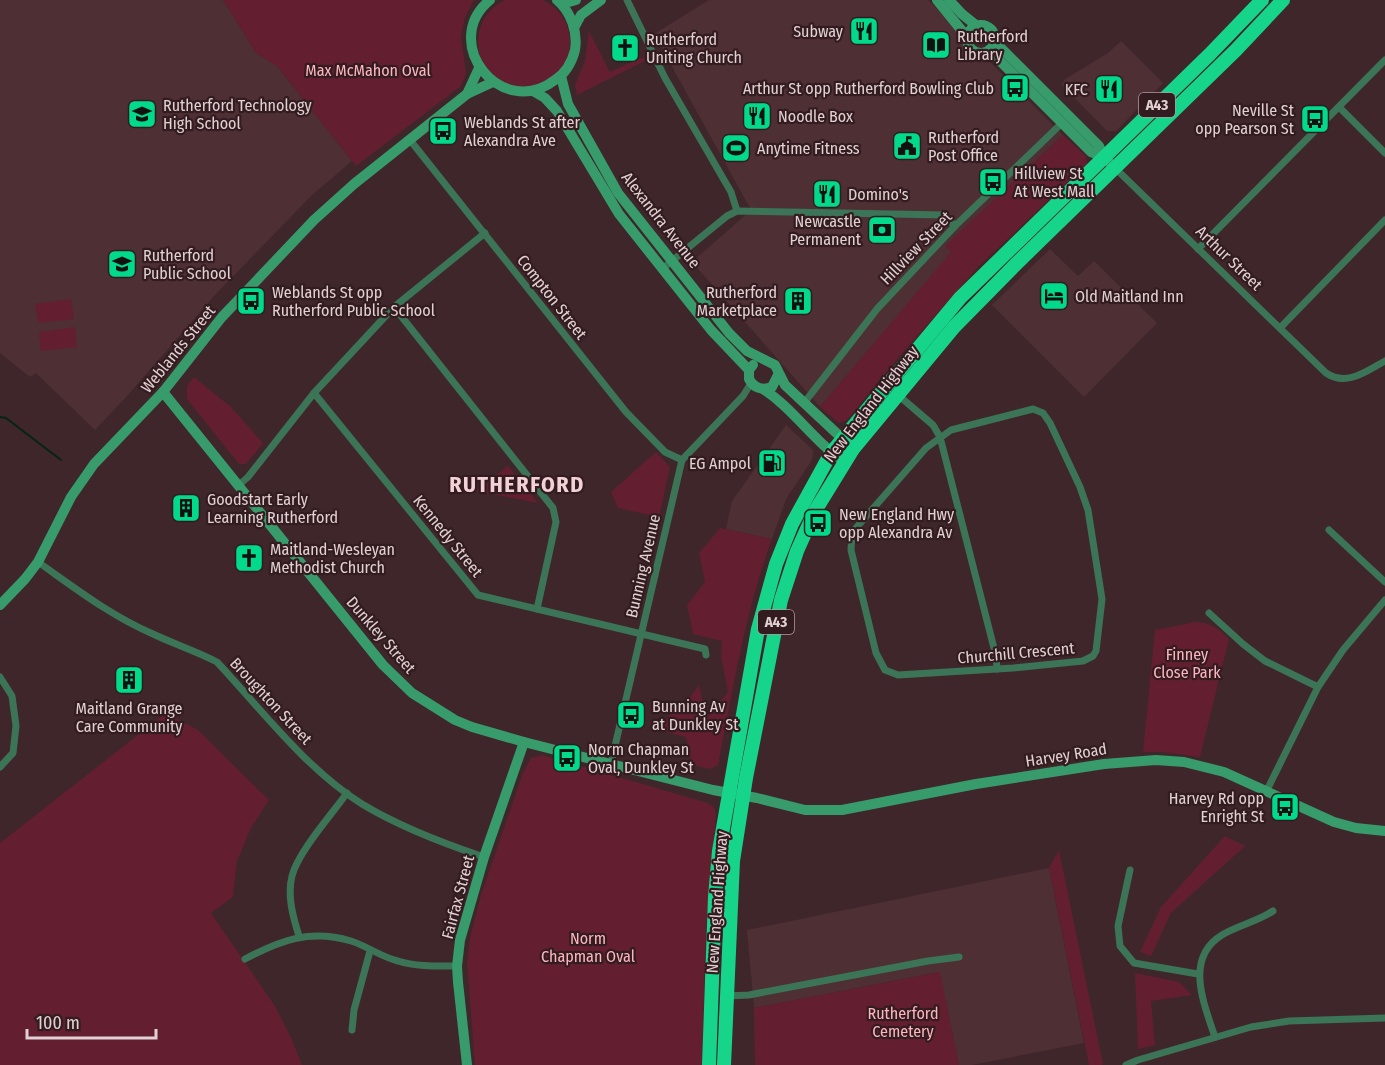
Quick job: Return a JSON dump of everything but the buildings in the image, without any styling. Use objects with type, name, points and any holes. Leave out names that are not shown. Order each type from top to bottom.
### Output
[{"type":"highway","name":"New England Highway","points":[[709,1065],[711,976],[718,863],[728,793],[758,629],[767,593],[792,524],[831,453],[960,298],[1210,54],[1262,0]]},
{"type":"highway","name":"New England Highway","points":[[724,1065],[733,861],[769,655],[784,588],[805,531],[854,449],[954,327],[1236,50],[1283,0]]},
{"type":"highway","points":[[711,976],[721,992],[727,996]]},
{"type":"street","points":[[489,0],[478,13],[472,31],[472,50],[479,68],[493,82],[512,91],[533,91],[548,86],[561,76],[572,59],[575,49],[574,28],[571,18],[559,2]]},
{"type":"street","points":[[559,2],[576,0]]},
{"type":"street","points":[[574,28],[581,15],[601,0]]},
{"type":"street","points":[[627,0],[665,78],[731,192],[737,211]]},
{"type":"street","points":[[937,0],[967,37]]},
{"type":"street","points":[[949,0],[977,26],[989,28],[993,34],[992,45],[981,53],[974,51],[968,44],[969,31],[977,26]]},
{"type":"street","name":"Arthur Street","points":[[992,45],[1099,146],[1104,157],[1326,373],[1335,378],[1354,378],[1385,361]]},
{"type":"street","name":"Arthur Street","points":[[992,45],[1062,123],[1091,152],[1104,157]]},
{"type":"street","points":[[1198,249],[1385,60]]},
{"type":"street","name":"Weblands Street","points":[[467,94],[479,68]]},
{"type":"street","name":"Alexandra Avenue","points":[[561,76],[567,104],[618,193],[729,333],[747,351],[766,360]]},
{"type":"street","name":"Weblands Street","points":[[0,604],[38,562],[80,482],[94,464],[163,392],[222,318],[314,220],[354,184],[467,94],[493,82]]},
{"type":"street","name":"Alexandra Avenue","points":[[533,91],[554,106],[619,214],[711,330],[749,370]]},
{"type":"street","points":[[1339,107],[1385,153]]},
{"type":"street","name":"Hillview Street","points":[[804,403],[877,309],[955,226],[1062,123]]},
{"type":"street","name":"Compton Street","points":[[410,140],[626,412],[665,452],[682,460]]},
{"type":"street","points":[[662,269],[727,216],[737,211],[944,215],[955,226]]},
{"type":"street","points":[[1280,328],[1385,220]]},
{"type":"street","points":[[239,485],[248,477],[314,393],[394,307],[485,233]]},
{"type":"street","points":[[394,307],[553,508],[556,522],[537,609]]},
{"type":"street","points":[[845,462],[831,453],[781,402],[757,387],[749,370],[756,362],[766,360],[775,365],[785,385],[854,449]]},
{"type":"street","points":[[682,460],[743,396],[757,387],[772,387],[778,375]]},
{"type":"street","name":"Dunkley Street","points":[[163,392],[383,665],[412,693],[455,720],[524,742],[728,793]]},
{"type":"street","name":"Kennedy Street","points":[[314,393],[478,595],[705,649],[706,655]]},
{"type":"street","points":[[898,395],[933,425],[940,437],[996,656],[997,669]]},
{"type":"street","name":"Churchill Crescent","points":[[1026,410],[1038,411],[1047,417],[1086,502],[1102,600],[1096,651],[1093,656],[1083,661],[897,675],[881,666],[851,550],[852,534],[859,522],[940,437],[951,430],[1026,410]]},
{"type":"street","name":"Bunning Avenue","points":[[611,763],[682,460]]},
{"type":"street","points":[[1329,530],[1385,582]]},
{"type":"street","name":"Broughton Street","points":[[38,562],[112,613],[152,634],[217,662],[306,758],[347,793],[401,825],[484,857]]},
{"type":"street","points":[[1266,792],[1318,687],[1343,650],[1385,600]]},
{"type":"street","points":[[1209,613],[1260,657],[1318,687]]},
{"type":"street","points":[[0,677],[12,696],[16,726],[13,753],[0,767]]},
{"type":"street","name":"Fairfax Street","points":[[467,1065],[458,966],[460,940],[484,857],[524,742]]},
{"type":"street","name":"Harvey Road","points":[[728,793],[805,810],[842,810],[976,784],[1104,764],[1156,760],[1203,766],[1232,775],[1334,822],[1356,828],[1385,831]]},
{"type":"street","points":[[299,936],[291,909],[292,875],[297,862],[347,793]]},
{"type":"street","points":[[1130,870],[1118,926],[1120,946],[1134,963],[1198,974]]},
{"type":"street","points":[[1215,1037],[1203,1000],[1198,974],[1204,951],[1221,935],[1262,919],[1273,911]]},
{"type":"street","points":[[245,959],[267,947],[299,936],[335,938],[353,942],[370,951],[411,964],[458,966]]},
{"type":"street","points":[[352,1030],[354,1010],[370,951]]},
{"type":"street","points":[[727,996],[749,995],[959,957]]},
{"type":"street","points":[[1126,1065],[1251,1027],[1289,1021],[1385,1018]]},
{"type":"shaded area","points":[[0,0],[223,0],[256,53],[277,66],[352,161],[311,196],[214,296],[95,430],[36,373],[30,377],[0,353]]},
{"type":"shaded area","points":[[709,0],[928,0],[1063,135],[946,246],[952,252],[820,407],[692,262],[751,210],[654,34]]},
{"type":"shaded area","points":[[1121,41],[1163,83],[1116,131],[1107,131],[1061,84],[1108,53]]},
{"type":"shaded area","points":[[1050,249],[1078,276],[1094,261],[1157,323],[1084,397],[992,305]]},
{"type":"shaded area","points":[[786,425],[813,450],[812,460],[786,499],[772,539],[726,529],[732,501]]},
{"type":"shaded area","points":[[1049,868],[1084,1043],[972,1065],[959,1065],[939,972],[754,1008],[747,930]]},
{"type":"green space","points":[[524,-4],[542,0],[556,10],[566,24],[570,42],[566,60],[556,74],[542,84],[524,88],[506,84],[492,74],[482,60],[478,42],[482,24],[492,10],[506,0]]},
{"type":"green space","name":"Max McMahon Oval","points":[[223,0],[474,0],[465,17],[461,37],[466,73],[461,86],[356,166],[277,66],[256,53]]},
{"type":"green space","points":[[589,31],[610,72],[643,57],[645,61],[577,95],[575,85],[585,61]]},
{"type":"green space","points":[[1063,135],[1086,156],[1087,164],[979,266],[847,420],[839,423],[820,407],[951,252],[945,246]]},
{"type":"green space","points":[[71,299],[74,319],[38,323],[35,304]]},
{"type":"green space","points":[[75,327],[77,347],[41,351],[39,332]]},
{"type":"green space","points":[[194,377],[231,407],[263,443],[246,464],[239,464],[187,399],[187,386]]},
{"type":"green space","points":[[656,452],[670,467],[659,517],[618,508],[611,492]]},
{"type":"green space","points":[[508,466],[538,503],[476,491]]},
{"type":"green space","points":[[720,528],[772,539],[747,623],[718,765],[710,769],[692,765],[686,737],[658,730],[676,707],[682,708],[699,685],[706,719],[728,692],[721,657],[722,641],[693,634],[687,605],[705,582],[699,553]]},
{"type":"green space","name":"Finney Close Park","points":[[1196,622],[1214,627],[1229,639],[1200,757],[1143,752],[1155,630]]},
{"type":"green space","points":[[166,713],[198,730],[269,800],[251,828],[237,861],[233,897],[211,913],[275,1006],[302,1065],[0,1065],[0,843]]},
{"type":"green space","name":"Norm Chapman Oval","points":[[542,755],[708,803],[714,807],[716,813],[706,932],[702,1065],[475,1065],[467,962],[470,938],[481,895],[523,773],[531,758]]},
{"type":"green space","points":[[1225,836],[1245,846],[1171,913],[1151,956],[1140,952],[1161,907]]},
{"type":"green space","points":[[1059,850],[1103,1064],[1101,1065],[1089,1065],[1049,868]]},
{"type":"green space","name":"Rutherford Cemetery","points":[[940,972],[959,1065],[755,1065],[754,1008]]},
{"type":"green space","points":[[1135,973],[1179,982],[1192,995],[1151,1001],[1155,1045],[1138,1049]]},
{"type":"waterway","points":[[0,417],[6,418],[61,460]]},
{"type":"place","name":"Subway","points":[[864,31]]},
{"type":"place","name":"Rutherford Library","points":[[936,45]]},
{"type":"place","name":"Rutherford Uniting Church","points":[[625,48]]},
{"type":"place","name":"Arthur St opp Rutherford Bowling Club","points":[[1015,88]]},
{"type":"place","name":"KFC","points":[[1109,89]]},
{"type":"place","name":"Rutherford Technology High School","points":[[142,114]]},
{"type":"place","name":"Noodle Box","points":[[757,116]]},
{"type":"place","name":"Neville St opp Pearson St","points":[[1315,119]]},
{"type":"place","name":"Weblands St after Alexandra Ave","points":[[443,131]]},
{"type":"place","name":"Rutherford Post Office","points":[[907,146]]},
{"type":"place","name":"Anytime Fitness","points":[[736,148]]},
{"type":"place","name":"Hillview St At West Mall","points":[[993,182]]},
{"type":"place","name":"Domino's","points":[[827,194]]},
{"type":"place","name":"Newcastle Permanent","points":[[882,230]]},
{"type":"place","name":"Rutherford Public School","points":[[122,264]]},
{"type":"place","name":"Old Maitland Inn","points":[[1054,296]]},
{"type":"place","name":"Weblands St opp Rutherford Public School","points":[[251,301]]},
{"type":"place","name":"Rutherford Marketplace","points":[[798,301]]},
{"type":"place","name":"EG Ampol","points":[[772,463]]},
{"type":"place","name":"Goodstart Early Learning Rutherford","points":[[186,508]]},
{"type":"place","name":"New England Hwy opp Alexandra Av","points":[[818,523]]},
{"type":"place","name":"Maitland-Wesleyan Methodist Church","points":[[249,558]]},
{"type":"place","name":"Maitland Grange Care Community","points":[[129,680]]},
{"type":"place","name":"Bunning Av at Dunkley St","points":[[631,715]]},
{"type":"place","name":"Norm Chapman Oval, Dunkley St","points":[[567,758]]},
{"type":"place","name":"Harvey Rd opp Enright St","points":[[1285,807]]},
{"type":"district","name":"RUTHERFORD","points":[[517,484]]}]
